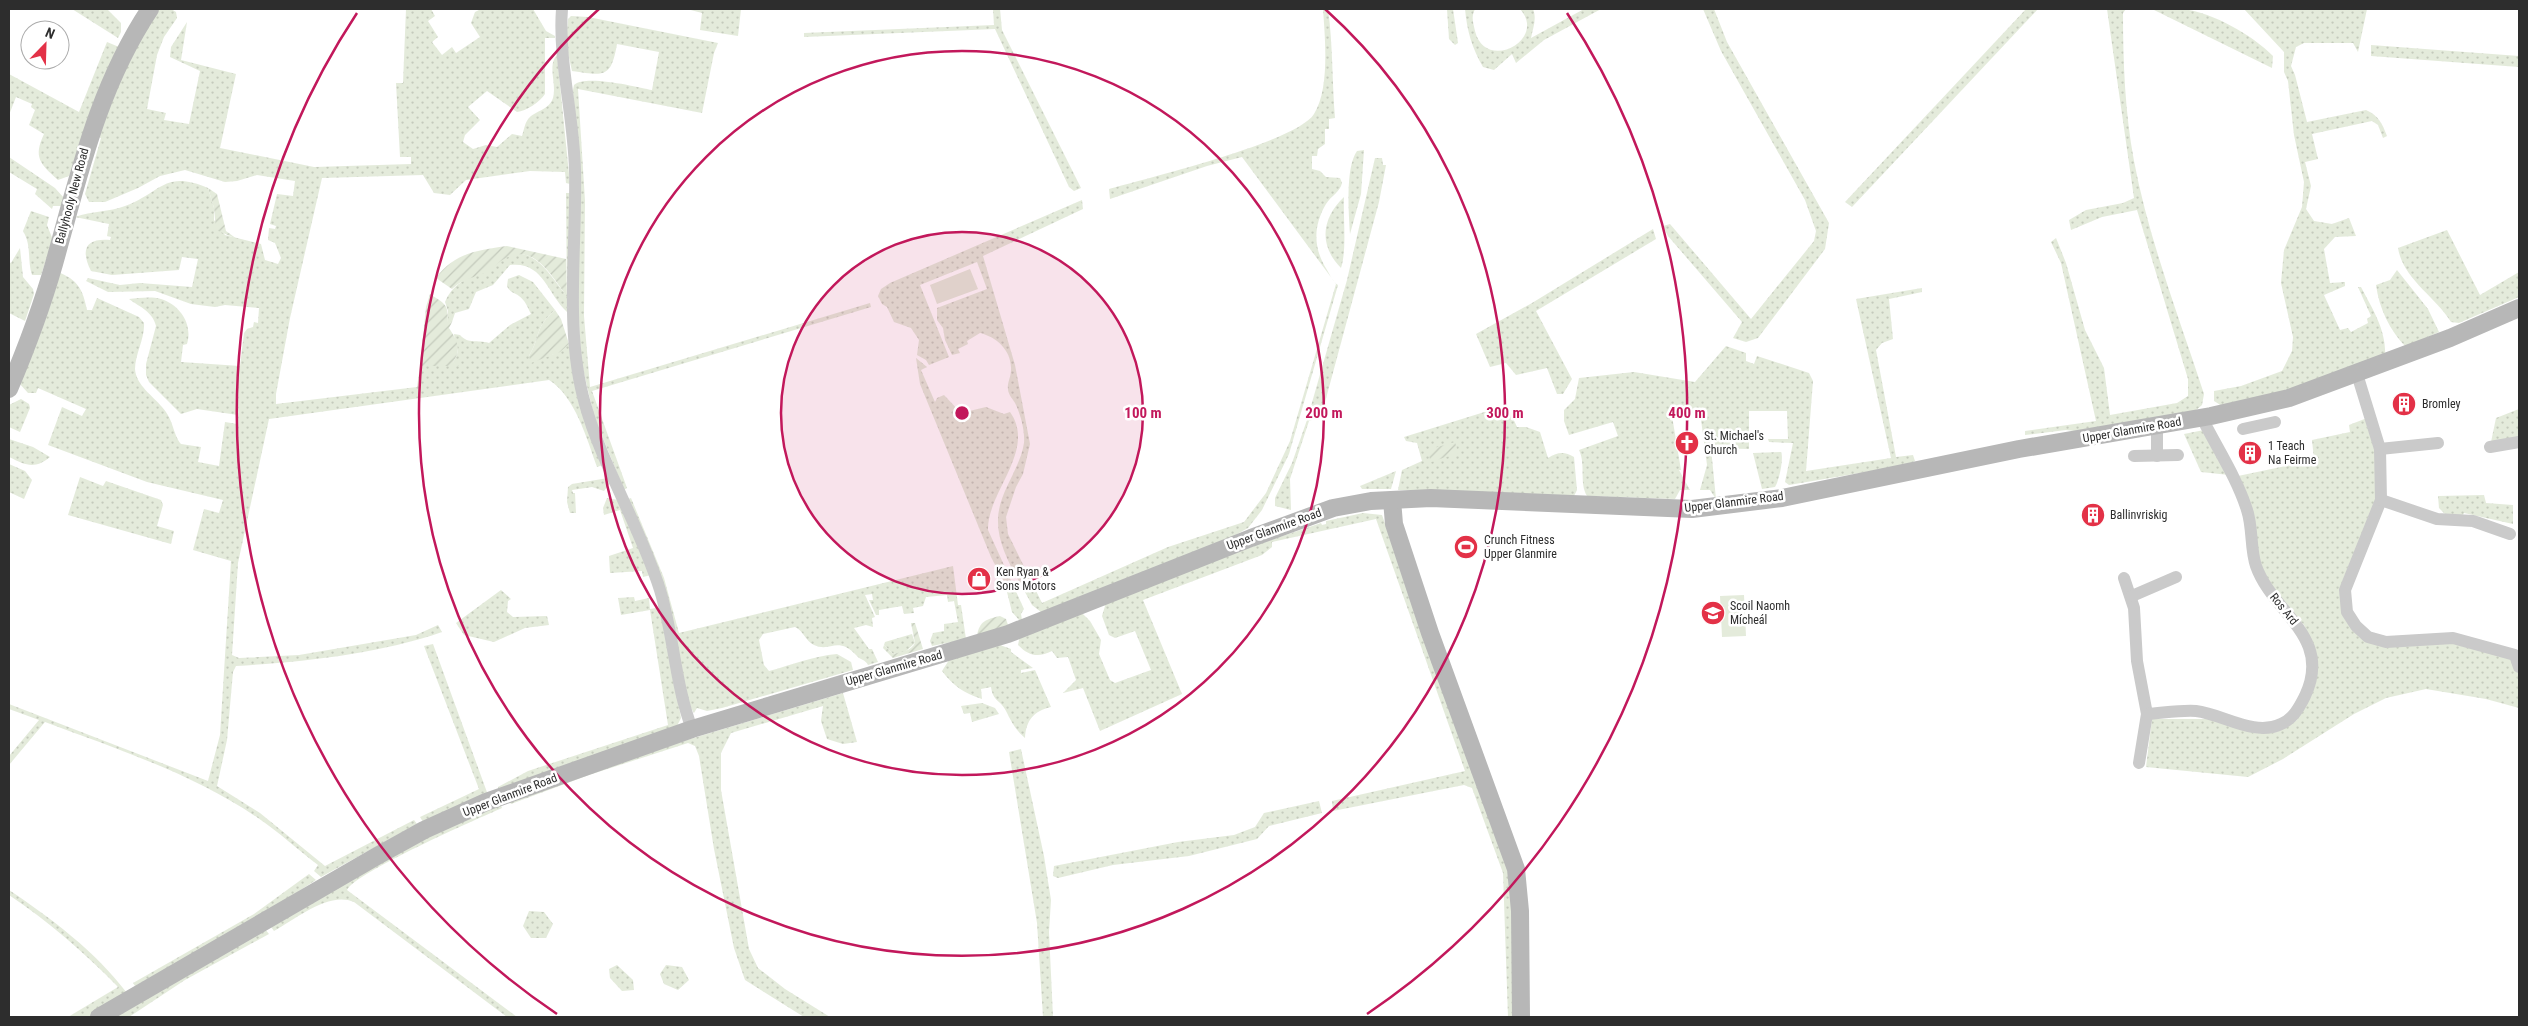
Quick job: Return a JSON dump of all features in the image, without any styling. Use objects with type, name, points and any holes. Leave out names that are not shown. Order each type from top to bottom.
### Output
[{"type":"main road","name":"Ballyhooly New Road","points":[[9,389],[47,287],[86,144],[99,107],[120,60],[150,9]]},
{"type":"main road","name":"Upper Glanmire Road","points":[[100,1017],[377,856],[439,823],[496,798],[692,729],[1008,634],[1316,513],[1351,504],[1446,498],[1670,509],[1728,506],[1782,498],[2019,449],[2202,418],[2289,398],[2358,374],[2450,338],[2519,308]]},
{"type":"main road","points":[[1392,500],[1394,524],[1430,634],[1516,869],[1520,911],[1521,1017]]},
{"type":"street","points":[[562,9],[561,29],[571,108],[575,171],[576,366],[586,405],[599,442],[658,583],[667,612],[682,698],[692,729]]},
{"type":"street","points":[[2358,374],[2380,449],[2381,500],[2345,590],[2347,612],[2356,626],[2368,637],[2386,642],[2453,638],[2515,655],[2519,667]]},
{"type":"street","points":[[2257,406],[2260,426]]},
{"type":"street","name":"Ros Ard","points":[[2147,714],[2194,711],[2212,714],[2257,728],[2270,728],[2282,724],[2293,716],[2308,688],[2311,677],[2312,666],[2306,638],[2272,596],[2257,568],[2253,554],[2247,511],[2238,486],[2202,418]]},
{"type":"street","points":[[2243,429],[2275,422]]},
{"type":"street","points":[[2157,426],[2157,456]]},
{"type":"street","points":[[2490,447],[2519,442]]},
{"type":"street","points":[[2380,449],[2438,443]]},
{"type":"street","points":[[2134,456],[2178,455]]},
{"type":"street","points":[[2381,500],[2438,520],[2473,521],[2510,534]]},
{"type":"street","points":[[2132,596],[2176,577]]},
{"type":"street","points":[[2124,578],[2132,596],[2137,661],[2147,714],[2139,763]]},
{"type":"green space","points":[[72,9],[107,9],[121,23],[121,32],[118,38]]},
{"type":"green space","points":[[158,9],[171,9],[176,12],[177,18],[164,37],[157,55],[147,109],[166,113],[164,120],[189,124],[200,71],[170,57],[171,47],[187,22],[181,60],[236,74],[220,148],[314,167],[411,164],[411,157],[400,157],[396,83],[403,83],[406,9],[431,9],[435,16],[428,21],[438,37],[432,42],[442,55],[452,47],[456,53],[480,37],[471,23],[475,12],[481,9],[533,9],[546,31],[555,36],[555,38],[545,38],[545,94],[543,97],[528,108],[517,112],[487,91],[468,107],[480,120],[465,135],[463,142],[473,149],[486,145],[497,147],[512,134],[522,136],[526,124],[532,115],[549,105],[553,98],[552,70],[554,59],[557,55],[570,184],[566,183],[565,172],[530,171],[466,180],[450,195],[434,193],[423,175],[322,178],[290,318],[276,394],[276,404],[417,387],[420,366],[457,366],[453,362],[458,351],[454,334],[470,341],[489,343],[510,325],[531,314],[523,300],[507,286],[508,279],[519,275],[533,282],[555,310],[543,323],[529,356],[552,355],[569,344],[603,465],[597,467],[573,407],[558,387],[549,380],[269,419],[238,563],[232,655],[239,658],[299,655],[416,635],[438,625],[442,632],[393,646],[340,656],[236,666],[233,672],[227,740],[217,786],[260,813],[325,866],[414,820],[417,824],[321,877],[314,871],[318,865],[266,823],[233,802],[181,775],[45,722],[9,765],[9,756],[39,720],[9,709],[9,704],[208,781],[220,735],[231,561],[193,550],[204,509],[219,513],[223,500],[147,482],[48,445],[62,407],[82,416],[86,409],[38,388],[36,393],[28,393],[19,383],[57,272],[75,282],[84,297],[87,310],[92,310],[97,298],[139,317],[144,323],[135,363],[136,375],[146,390],[166,412],[181,444],[201,447],[198,462],[219,466],[225,422],[237,424],[238,415],[197,409],[181,414],[149,382],[146,375],[146,364],[156,326],[149,313],[129,299],[157,298],[168,302],[179,311],[188,329],[187,344],[183,345],[181,362],[240,366],[244,333],[247,329],[253,327],[254,322],[258,323],[259,308],[225,305],[215,307],[191,304],[155,291],[108,292],[86,281],[88,278],[120,285],[140,283],[192,287],[198,259],[182,257],[179,270],[112,275],[91,271],[86,257],[87,246],[95,241],[110,240],[111,237],[107,236],[109,224],[75,217],[125,206],[172,182],[182,181],[208,188],[214,208],[214,220],[225,235],[261,244],[265,260],[278,264],[281,258],[275,243],[268,240],[269,228],[275,229],[276,226],[270,224],[277,194],[293,196],[295,181],[257,175],[237,181],[225,182],[185,170],[160,176],[105,202],[89,202],[85,194],[101,138],[95,136],[115,84]]},
{"type":"green space","points":[[687,9],[741,9],[738,36],[700,30],[702,13]]},
{"type":"green space","points":[[993,9],[1000,9],[1002,30],[1081,188],[1074,191],[1069,187],[995,29],[804,37],[804,33],[994,25]]},
{"type":"green space","points":[[1323,9],[1328,9],[1330,23],[1335,118],[1329,119],[1329,129],[1325,129],[1325,144],[1318,149],[1317,156],[1312,156],[1312,169],[1320,171],[1326,177],[1340,178],[1342,183],[1322,212],[1316,237],[1322,262],[1332,278],[1242,157],[1207,166],[1110,199],[1109,189],[1219,158],[1280,136],[1302,125],[1314,114],[1322,91],[1325,63]]},
{"type":"green space","points":[[1447,9],[1453,9],[1458,43],[1455,45],[1449,39]]},
{"type":"green space","points":[[1465,9],[1475,9],[1473,22],[1481,43],[1490,50],[1501,51],[1521,41],[1526,31],[1527,21],[1520,9],[1533,9],[1535,20],[1531,38],[1584,9],[1601,9],[1544,40],[1516,63],[1512,54],[1494,70],[1483,67],[1476,53],[1467,25]]},
{"type":"green space","points":[[1703,9],[1714,9],[1727,42],[1829,223],[1825,249],[1758,338],[1746,342],[1733,338],[1742,322],[1668,236],[1663,226],[1670,224],[1751,319],[1814,241],[1816,231],[1805,200],[1721,51]]},
{"type":"green space","points":[[2026,9],[2038,9],[1852,207],[1845,202]]},
{"type":"green space","points":[[2107,9],[2126,9],[2123,13],[2124,69],[2128,125],[2134,161],[2156,249],[2204,394],[2202,405],[2195,411],[2075,431],[2066,430],[2025,435],[2025,431],[2096,421],[2061,263],[2051,242],[2056,238],[2066,263],[2085,330],[2104,368],[2110,415],[2177,403],[2188,396],[2188,379],[2137,210],[2102,217],[2071,230],[2069,220],[2086,210],[2123,203],[2134,198]]},
{"type":"green space","points":[[2152,9],[2183,9],[2195,11],[2220,20],[2254,40],[2273,56],[2272,68]]},
{"type":"green space","points":[[2244,9],[2367,9],[2358,52],[2353,43],[2304,43],[2296,47],[2291,66],[2307,122],[2366,110],[2380,120],[2387,136],[2383,138],[2378,125],[2372,121],[2312,134],[2318,159],[2305,162],[2311,186],[2306,209],[2314,221],[2332,224],[2349,218],[2356,236],[2335,237],[2324,249],[2330,283],[2345,282],[2345,286],[2324,295],[2340,330],[2348,328],[2351,332],[2368,323],[2367,319],[2371,316],[2358,287],[2361,287],[2381,330],[2384,339],[2385,358],[2277,394],[2222,406],[2214,401],[2214,391],[2241,386],[2282,371],[2292,351],[2293,337],[2281,283],[2284,250],[2302,207],[2304,182],[2294,135],[2288,81],[2284,72],[2284,52]]},
{"type":"green space","points":[[571,16],[588,17],[718,43],[714,53],[702,113],[578,89],[585,201],[584,316],[590,387],[870,303],[871,307],[592,391],[627,488],[624,490],[594,416],[580,356],[573,90],[574,85],[580,82],[600,81],[652,90],[659,52],[617,44],[612,63],[605,72],[592,74],[572,71],[566,44],[568,19]]},
{"type":"green space","points":[[107,42],[119,47],[93,105],[69,176],[58,180],[40,160],[39,149],[44,134],[29,125],[35,110],[31,107],[32,104],[16,97],[9,115],[9,74],[79,112]]},
{"type":"green space","points":[[2371,45],[2519,56],[2519,67],[2371,56]]},
{"type":"green space","points":[[1364,150],[1361,194],[1350,234],[1349,179],[1353,159],[1357,151]]},
{"type":"green space","points":[[9,157],[55,188],[64,198],[62,206],[53,206],[52,209],[35,194],[37,189],[9,172]]},
{"type":"green space","points":[[1375,158],[1382,158],[1383,165],[1386,165],[1379,202],[1321,417],[1309,421],[1290,479],[1291,510],[1275,506],[1275,498],[1292,463],[1307,420],[1347,280]]},
{"type":"green space","points":[[208,188],[217,194],[226,231],[237,239],[216,230],[214,208]]},
{"type":"green space","points":[[566,193],[570,193],[567,312],[537,273],[521,265],[510,265],[493,285],[476,292],[469,309],[455,313],[452,322],[448,324],[448,311],[445,302],[455,287],[508,255],[518,253],[527,255],[535,260],[549,273],[567,296]]},
{"type":"green space","points":[[1344,197],[1344,243],[1341,268],[1329,250],[1326,232],[1331,214]]},
{"type":"green space","points":[[1082,200],[1083,209],[983,256],[1015,365],[1030,444],[1023,474],[1016,487],[1006,517],[1008,534],[1042,603],[1168,547],[1244,522],[1266,493],[1290,441],[1336,284],[1335,282],[1338,285],[1289,454],[1262,510],[1248,528],[1230,538],[1041,612],[1032,605],[1016,575],[1005,554],[999,533],[998,522],[1001,502],[1022,453],[1024,443],[1021,419],[1008,391],[1011,370],[1009,357],[998,341],[980,333],[967,341],[968,344],[958,349],[960,353],[952,355],[945,340],[943,328],[937,320],[937,308],[987,289],[977,262],[920,285],[949,357],[929,365],[926,360],[917,355],[919,340],[911,328],[894,322],[887,307],[882,304],[878,296],[881,289],[890,283]]},
{"type":"green space","points":[[31,211],[49,217],[47,225],[53,240],[41,275],[32,275],[28,242],[23,231]]},
{"type":"green space","points":[[1653,229],[1656,239],[1536,311],[1572,379],[1563,394],[1557,394],[1547,368],[1516,375],[1506,363],[1490,367],[1476,334],[1532,303]]},
{"type":"green space","points":[[2447,230],[2480,295],[2519,272],[2519,297],[2459,323],[2451,322],[2406,269],[2398,248]]},
{"type":"green space","points":[[507,246],[566,259],[567,297],[551,274],[542,265],[534,258],[524,255],[514,255],[503,260],[487,272],[462,282],[452,289],[436,278],[451,263],[467,254]]},
{"type":"green space","points":[[20,248],[23,277],[33,289],[34,294],[25,321],[9,313],[9,262],[11,263]]},
{"type":"green space","points":[[970,269],[978,289],[937,304],[930,285]]},
{"type":"green space","points":[[2397,270],[2428,309],[2439,332],[2406,347],[2386,319],[2376,285],[2390,280]]},
{"type":"green space","points":[[1922,288],[1922,292],[1889,299],[1893,339],[1882,343],[1876,350],[1896,457],[1913,455],[1915,461],[1907,465],[1789,485],[1785,482],[1793,443],[1769,442],[1768,439],[1788,439],[1787,411],[1749,411],[1749,449],[1711,448],[1716,499],[1710,490],[1700,490],[1707,465],[1700,412],[1672,416],[1681,470],[1679,470],[1690,490],[1680,490],[1675,499],[1587,496],[1583,485],[1582,461],[1579,450],[1618,436],[1613,422],[1569,435],[1564,421],[1564,410],[1575,399],[1579,378],[1634,372],[1695,382],[1726,346],[1746,353],[1746,361],[1754,364],[1757,356],[1809,373],[1813,381],[1806,471],[1891,458],[1856,299]]},
{"type":"green space","points":[[430,294],[447,308],[448,323],[452,322],[449,328],[458,349],[453,362],[459,366],[420,366],[426,307]]},
{"type":"green space","points":[[555,310],[561,319],[569,344],[560,352],[531,363],[529,356],[543,323]]},
{"type":"green space","points":[[916,358],[927,367],[921,370],[935,402],[937,398],[944,395],[961,413],[986,407],[1004,414],[1010,412],[1017,426],[1018,441],[1015,456],[995,501],[988,530],[1024,609],[1021,614],[1022,620],[1019,620],[1012,612],[1007,592],[1009,591],[991,557],[920,384]]},
{"type":"green space","points":[[21,399],[29,404],[30,408],[20,432],[9,427],[9,405]]},
{"type":"green space","points":[[1507,405],[1517,427],[1526,427],[1540,432],[1548,458],[1561,453],[1574,457],[1577,490],[1574,496],[1398,490],[1402,470],[1422,461],[1417,443],[1406,441],[1404,437]]},
{"type":"green space","points":[[2519,409],[2519,442],[2490,447],[2496,418]]},
{"type":"green space","points":[[2367,418],[2376,453],[2376,502],[2340,594],[2364,638],[2453,638],[2515,655],[2519,665],[2519,708],[2486,699],[2426,689],[2386,698],[2354,714],[2283,759],[2248,777],[2146,767],[2152,719],[2212,719],[2257,733],[2277,732],[2297,720],[2315,651],[2304,625],[2278,598],[2263,572],[2238,476],[2314,460],[2312,440],[2350,432],[2349,425]]},
{"type":"green space","points":[[2204,430],[2229,475],[2201,472],[2184,434]]},
{"type":"green space","points":[[9,439],[33,447],[50,457],[34,465],[20,462],[9,457]]},
{"type":"green space","points":[[1455,442],[1458,453],[1431,462],[1427,450]]},
{"type":"green space","points":[[1781,452],[1781,469],[1775,487],[1762,489],[1753,453]]},
{"type":"green space","points":[[9,464],[25,471],[32,480],[24,499],[9,492]]},
{"type":"green space","points":[[1396,471],[1391,489],[1362,489],[1360,486]]},
{"type":"green space","points":[[80,477],[103,486],[106,481],[161,500],[163,505],[157,526],[174,531],[171,544],[68,515]]},
{"type":"green space","points":[[608,478],[610,483],[604,491],[592,487],[572,490],[575,493],[576,513],[570,513],[567,502],[568,487],[572,484]]},
{"type":"green space","points":[[2484,495],[2486,503],[2513,505],[2513,524],[2464,513],[2462,517],[2448,517],[2439,508],[2438,496]]},
{"type":"green space","points":[[607,498],[618,500],[651,575],[643,577],[642,571],[610,573],[609,556],[633,548],[620,510],[604,515],[603,508]]},
{"type":"green space","points":[[631,498],[664,578],[679,633],[953,566],[958,605],[961,605],[966,639],[932,646],[930,641],[933,633],[944,631],[944,624],[958,622],[954,601],[948,602],[947,595],[926,597],[923,606],[913,608],[914,613],[904,614],[902,606],[879,610],[879,615],[876,615],[869,600],[873,600],[872,594],[865,595],[875,617],[872,618],[873,627],[866,625],[854,628],[869,649],[872,649],[878,662],[868,665],[850,650],[839,645],[820,647],[814,645],[795,627],[763,634],[759,640],[764,665],[769,671],[837,654],[851,662],[853,670],[722,708],[707,711],[697,708],[694,713],[688,703],[628,499]]},
{"type":"green space","points":[[1363,513],[1382,515],[1510,870],[1516,1017],[1508,1017],[1503,873],[1472,788],[1464,785],[1333,811],[1332,801],[1465,771],[1376,519],[1272,542],[1272,547],[1262,555],[1143,600],[1182,694],[1100,731],[1083,688],[1063,693],[1076,680],[1068,657],[1057,658],[1052,651],[1042,655],[1034,655],[1026,652],[1018,645],[1020,635],[1081,612],[1090,621],[1101,640],[1099,654],[1110,680],[1115,683],[1151,670],[1135,631],[1115,638],[1109,635],[1102,616],[1105,606],[1103,602],[1259,544],[1321,523],[1322,525],[1326,524],[1326,521]]},
{"type":"green space","points":[[501,590],[511,599],[508,601],[507,612],[513,617],[547,616],[549,625],[525,628],[494,642],[464,635],[456,623]]},
{"type":"green space","points":[[1744,595],[1746,636],[1722,637],[1720,596]]},
{"type":"green space","points":[[634,597],[635,601],[649,598],[650,609],[656,608],[662,613],[681,718],[677,726],[499,791],[498,787],[528,771],[668,725],[650,610],[621,615],[618,598]]},
{"type":"green space","points":[[1000,616],[1006,619],[1008,625],[977,636],[984,622]]},
{"type":"green space","points":[[911,623],[915,623],[923,649],[893,658],[883,648],[884,645],[893,654],[911,648],[915,643]]},
{"type":"green space","points":[[912,634],[915,643],[905,652],[893,654],[884,645],[885,642]]},
{"type":"green space","points":[[433,644],[488,795],[423,822],[420,817],[479,789],[424,646]]},
{"type":"green space","points":[[1000,645],[1011,649],[1011,652],[1033,668],[1021,670],[1021,673],[1035,670],[1051,707],[1040,711],[1032,717],[1027,726],[1025,738],[1014,726],[1004,707],[995,698],[991,687],[981,689],[982,699],[959,688],[942,671],[949,660]]},
{"type":"green space","points":[[843,693],[857,742],[843,744],[827,739],[821,721],[823,706],[731,733],[721,753],[721,790],[749,949],[758,968],[785,989],[830,1017],[804,1017],[745,980],[734,948],[714,849],[699,756],[695,746],[688,743],[589,775],[511,804],[508,800],[587,770]]},
{"type":"green space","points":[[982,703],[995,708],[999,714],[972,722],[970,713],[964,714],[961,706]]},
{"type":"green space","points":[[1021,749],[1044,856],[1051,900],[1049,932],[1053,1017],[1043,1017],[1037,923],[1009,752]]},
{"type":"green space","points":[[1319,801],[1322,813],[1269,826],[1257,839],[1189,856],[1113,865],[1058,878],[1053,876],[1054,866],[1178,842],[1234,835],[1255,827],[1264,813]]},
{"type":"green space","points":[[500,803],[502,808],[393,859],[355,882],[347,890],[517,1017],[507,1017],[354,902],[334,900],[324,903],[274,931],[271,927],[429,834]]},
{"type":"green space","points":[[309,874],[316,880],[256,919],[135,986],[133,983],[254,914]]},
{"type":"green space","points":[[9,890],[41,912],[87,950],[127,993],[89,1017],[68,1017],[118,987],[66,938],[9,895]]},
{"type":"green space","points":[[529,911],[544,912],[553,924],[546,938],[531,938],[523,926]]},
{"type":"green space","points":[[265,929],[269,934],[185,980],[129,1017],[112,1017]]},
{"type":"green space","points":[[617,965],[633,980],[634,990],[622,991],[610,978],[609,969]]},
{"type":"green space","points":[[666,965],[682,967],[689,980],[678,990],[664,984],[660,974]]},
{"type":"place","name":"Bromley","points":[[2404,404]]},
{"type":"place","name":"St. Michael's Church","points":[[1687,443]]},
{"type":"place","name":"1 Teach Na Feirme","points":[[2250,453]]},
{"type":"place","name":"Ballinvriskig","points":[[2093,515]]},
{"type":"place","name":"Crunch Fitness Upper Glanmire","points":[[1466,547]]},
{"type":"place","name":"Ken Ryan & Sons Motors","points":[[979,579]]},
{"type":"place","name":"Scoil Naomh Mícheál","points":[[1713,613]]}]
